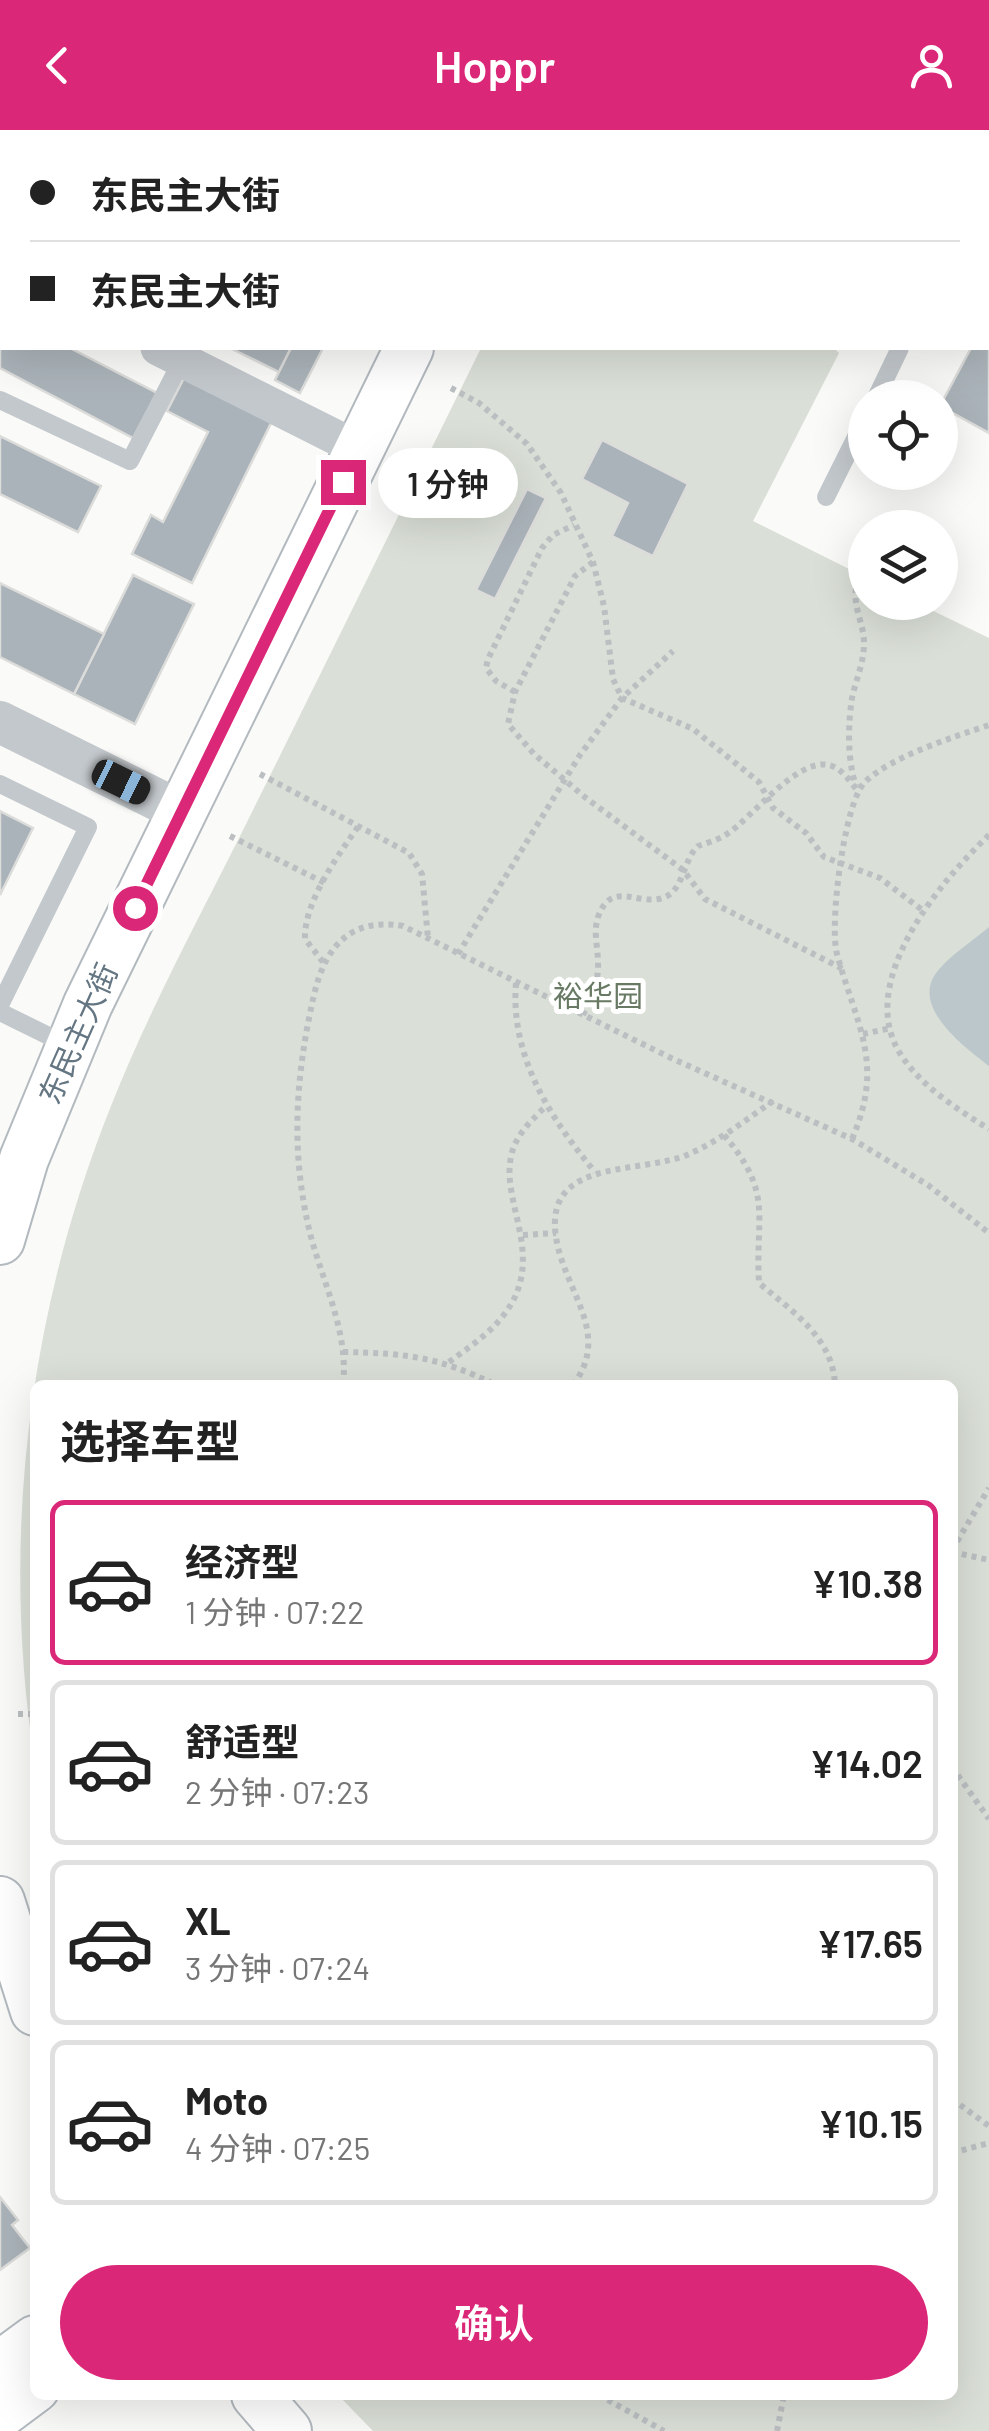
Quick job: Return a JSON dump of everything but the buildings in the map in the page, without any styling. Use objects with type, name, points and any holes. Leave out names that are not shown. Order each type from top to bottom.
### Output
[{"type":"main road","name":"东民主大街","points":[[0,1240],[24,1160],[69,1046],[408,350]]},
{"type":"main road","points":[[0,1900],[30,1995]]},
{"type":"main road","points":[[0,2366],[30,2344]]},
{"type":"main road","points":[[0,2414],[30,2392]]},
{"type":"main road","points":[[260,2400],[286,2431]]},
{"type":"street","points":[[170,354],[359,449]]},
{"type":"street","points":[[0,722],[182,812]]},
{"type":"lane","points":[[885,380],[899,350]]},
{"type":"lane","points":[[0,400],[130,461],[170,354]]},
{"type":"lane","points":[[826,497],[848,453]]},
{"type":"lane","points":[[0,784],[88,827],[0,1008],[69,1046]]},
{"type":"path","points":[[450,388],[479,403],[527,444],[561,493],[593,562],[604,606],[613,679],[622,698],[693,729],[725,758],[745,769],[773,808],[806,833],[812,846],[838,863],[880,878],[925,912]]},
{"type":"path","points":[[515,692],[496,681],[486,668],[488,658],[542,548],[553,535],[574,524]]},
{"type":"path","points":[[593,562],[574,576],[515,692],[508,724],[534,754],[653,852],[683,870],[705,899],[722,911],[843,968]]},
{"type":"path","points":[[852,1139],[869,1094],[863,1034],[834,939],[838,863],[858,792],[850,756],[852,698],[864,658],[860,620]]},
{"type":"path","points":[[458,954],[564,779],[622,698],[673,651]]},
{"type":"path","points":[[858,792],[880,772],[989,724]]},
{"type":"path","points":[[583,1015],[596,980],[595,934],[604,906],[612,897],[628,893],[651,900],[666,897],[675,889],[698,846],[726,835],[804,771],[829,765],[845,774],[858,792]]},
{"type":"path","points":[[260,774],[400,844],[422,874],[428,938]]},
{"type":"path","points":[[323,962],[308,948],[305,929],[325,883],[360,824]]},
{"type":"path","points":[[989,835],[954,867],[903,945],[894,970],[891,1028],[899,1051],[915,1073],[989,1129]]},
{"type":"path","points":[[230,836],[325,883]]},
{"type":"path","points":[[343,1380],[343,1352],[304,1206],[296,1132],[300,1056],[323,962],[344,936],[373,924],[403,926],[583,1015],[852,1139],[928,1186],[989,1233]]},
{"type":"path","points":[[516,982],[514,1011],[545,1108],[596,1172]]},
{"type":"path","points":[[863,1034],[891,1028]]},
{"type":"path","points":[[576,1380],[590,1351],[588,1322],[556,1233],[562,1202],[577,1182],[596,1172],[686,1156],[774,1100]]},
{"type":"path","points":[[449,1362],[480,1340],[514,1298],[524,1259],[524,1235],[511,1168],[514,1146],[545,1108]]},
{"type":"path","points":[[724,1135],[746,1161],[760,1198],[759,1283],[826,1345],[834,1362],[835,1380]]},
{"type":"path","points":[[524,1235],[556,1233]]},
{"type":"path","points":[[343,1352],[414,1353],[449,1362],[486,1380]]},
{"type":"path","points":[[958,1541],[989,1488]]},
{"type":"path","points":[[958,1552],[989,1560]]},
{"type":"path","points":[[18,1714],[30,1714]]},
{"type":"path","points":[[958,1775],[989,1819]]},
{"type":"path","points":[[958,2103],[989,2126]]},
{"type":"path","points":[[958,2151],[989,2143]]},
{"type":"path","points":[[607,2400],[664,2431]]},
{"type":"path","points":[[777,2431],[783,2400]]},
{"type":"green space","name":"裕华园","points":[[480,350],[836,350],[839,353],[753,521],[848,568],[848,620],[952,620],[989,638],[989,2431],[373,2431],[343,2400],[958,2400],[958,1380],[36,1380],[59,1265],[82,1185],[127,1068]]},
{"type":"green space","points":[[30,1422],[30,1722],[20,1596]]},
{"type":"shaded area","points":[[989,927],[989,1066],[947,1029],[932,1005],[930,992],[932,980],[942,966]]},
{"type":"route","points":[[135,908],[343,482]]}]
